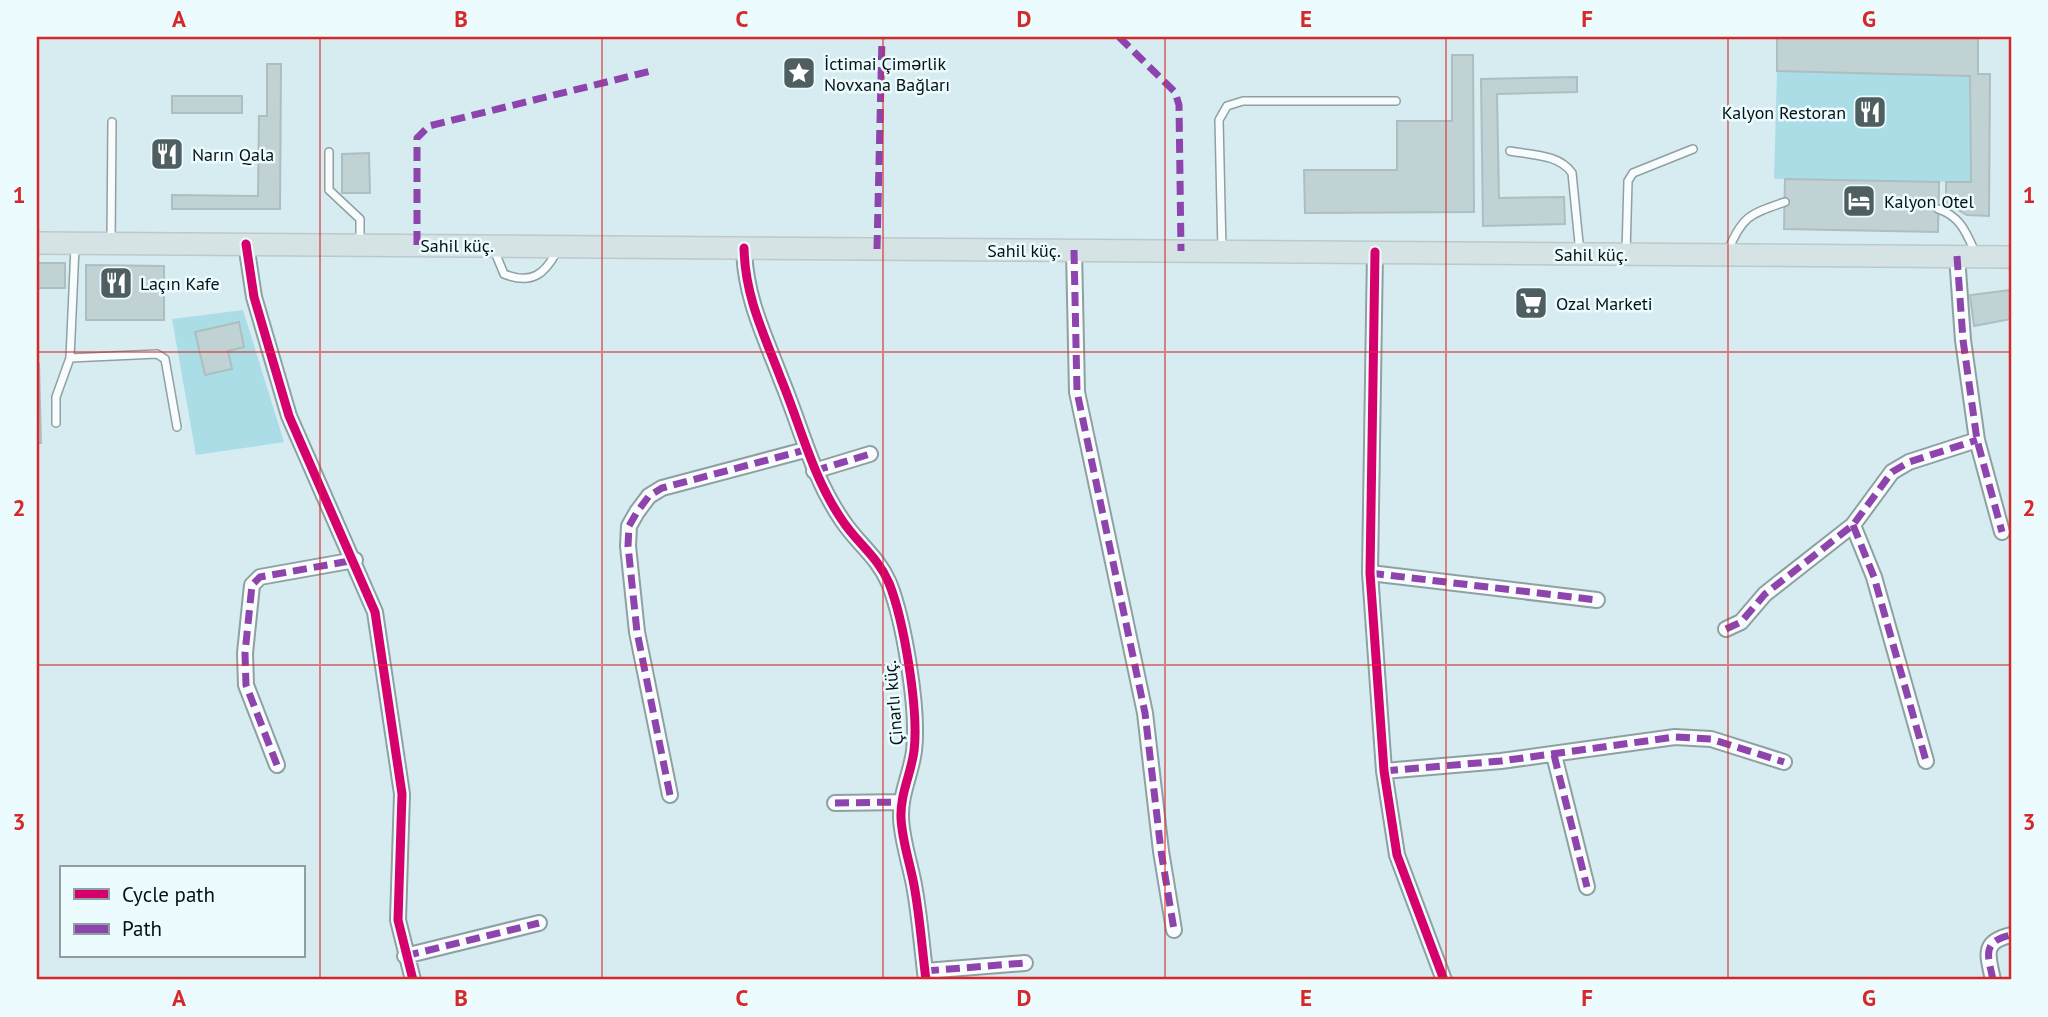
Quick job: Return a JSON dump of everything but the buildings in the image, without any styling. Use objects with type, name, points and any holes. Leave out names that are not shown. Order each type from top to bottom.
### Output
[{"type":"main road","name":"Sahil küç.","points":[[37,243],[2011,257]]},
{"type":"street","points":[[246,244],[254,297],[289,416],[355,560],[375,612],[398,750],[403,827],[398,920],[413,980]]},
{"type":"street","name":"Çinarlı küç.","points":[[744,248],[747,287],[755,319],[782,380],[814,471],[842,522],[874,556],[889,584],[908,664],[915,733],[914,752],[901,802],[903,840],[917,905],[925,976]]},
{"type":"street","points":[[1074,250],[1077,392],[1145,713],[1161,851],[1174,929]]},
{"type":"street","points":[[1375,252],[1370,573],[1384,771],[1397,855],[1444,980]]},
{"type":"street","points":[[1967,256],[1963,340],[1978,440],[2002,532]]},
{"type":"street","points":[[1726,629],[1741,622],[1765,594],[1853,525],[1892,472],[1909,461],[1978,440]]},
{"type":"street","points":[[670,796],[637,632],[628,546],[629,526],[649,496],[662,488],[805,450]]},
{"type":"street","points":[[814,471],[870,454]]},
{"type":"street","points":[[1853,525],[1874,577],[1926,761]]},
{"type":"street","points":[[277,765],[246,685],[245,653],[252,585],[260,577],[355,560]]},
{"type":"street","points":[[1370,573],[1597,600]]},
{"type":"street","points":[[1384,771],[1554,755],[1630,741],[1675,737],[1711,739],[1784,762]]},
{"type":"street","points":[[1554,755],[1587,887]]},
{"type":"street","points":[[835,803],[901,802]]},
{"type":"street","points":[[405,956],[539,923]]},
{"type":"street","points":[[1993,980],[1988,955],[1990,944],[1996,939],[2011,935]]},
{"type":"street","points":[[925,976],[1025,963]]},
{"type":"lane","points":[[1222,251],[1219,120],[1227,106],[1243,101],[1395,101]]},
{"type":"lane","points":[[111,243],[112,122]]},
{"type":"lane","points":[[1626,254],[1628,181],[1633,173],[1693,149]]},
{"type":"lane","points":[[1510,151],[1559,160],[1572,173],[1580,254]]},
{"type":"lane","points":[[329,152],[329,190],[360,219],[360,245]]},
{"type":"lane","points":[[1726,254],[1743,220],[1784,202]]},
{"type":"lane","points":[[1938,209],[1952,214],[1964,227],[1967,256]]},
{"type":"lane","points":[[56,423],[56,397],[70,358],[75,243]]},
{"type":"lane","points":[[493,246],[504,274],[511,276],[540,275],[547,271],[560,246]]},
{"type":"lane","points":[[70,358],[157,354],[165,359],[177,427]]},
{"type":"shaded area","points":[[1777,71],[1970,76],[1971,182],[1774,179]]},
{"type":"shaded area","points":[[243,310],[284,442],[196,455],[172,319]]},
{"type":"marked path","points":[[877,249],[882,37]]},
{"type":"marked path","points":[[1119,37],[1175,92],[1179,105],[1181,251]]},
{"type":"marked path","points":[[417,245],[417,138],[429,126],[655,70]]},
{"type":"marked path","points":[[1074,250],[1077,392],[1145,713],[1161,851],[1174,930]]},
{"type":"marked path","points":[[1957,256],[1963,340],[1977,440],[2002,532]]},
{"type":"marked path","points":[[1726,629],[1741,622],[1765,594],[1853,525],[1892,472],[1909,462],[1977,440]]},
{"type":"marked path","points":[[670,795],[637,632],[628,546],[629,526],[649,496],[662,488],[805,450]]},
{"type":"marked path","points":[[814,471],[870,454]]},
{"type":"marked path","points":[[1853,525],[1874,577],[1926,761]]},
{"type":"marked path","points":[[277,765],[246,685],[245,653],[252,585],[260,577],[355,560]]},
{"type":"marked path","points":[[1370,573],[1597,600]]},
{"type":"marked path","points":[[1384,771],[1501,761],[1675,737],[1711,739],[1784,762]]},
{"type":"marked path","points":[[1554,755],[1587,887]]},
{"type":"marked path","points":[[835,803],[901,802]]},
{"type":"marked path","points":[[405,956],[539,923]]},
{"type":"marked path","points":[[1993,980],[1989,951],[1995,941],[2011,935]]},
{"type":"marked path","points":[[925,971],[1025,963]]},
{"type":"cycle path","points":[[246,244],[254,297],[289,416],[375,612],[402,794],[398,920],[413,980]]},
{"type":"cycle path","points":[[744,248],[748,283],[756,315],[815,469],[842,520],[884,574],[895,599],[909,666],[915,734],[913,759],[902,801],[901,818],[916,897],[926,980]]},
{"type":"cycle path","points":[[1375,252],[1370,573],[1384,771],[1397,855],[1444,980]]},
{"type":"place","name":"İctimai Çimərlik Novxana Bağları","points":[[799,73]]},
{"type":"place","name":"Kalyon Restoran","points":[[1870,112]]},
{"type":"place","name":"Narın Qala","points":[[167,154]]},
{"type":"place","name":"Kalyon Otel","points":[[1859,201]]},
{"type":"place","name":"Laçın Kafe","points":[[116,283]]},
{"type":"place","name":"Ozal Marketi","points":[[1531,303]]}]
